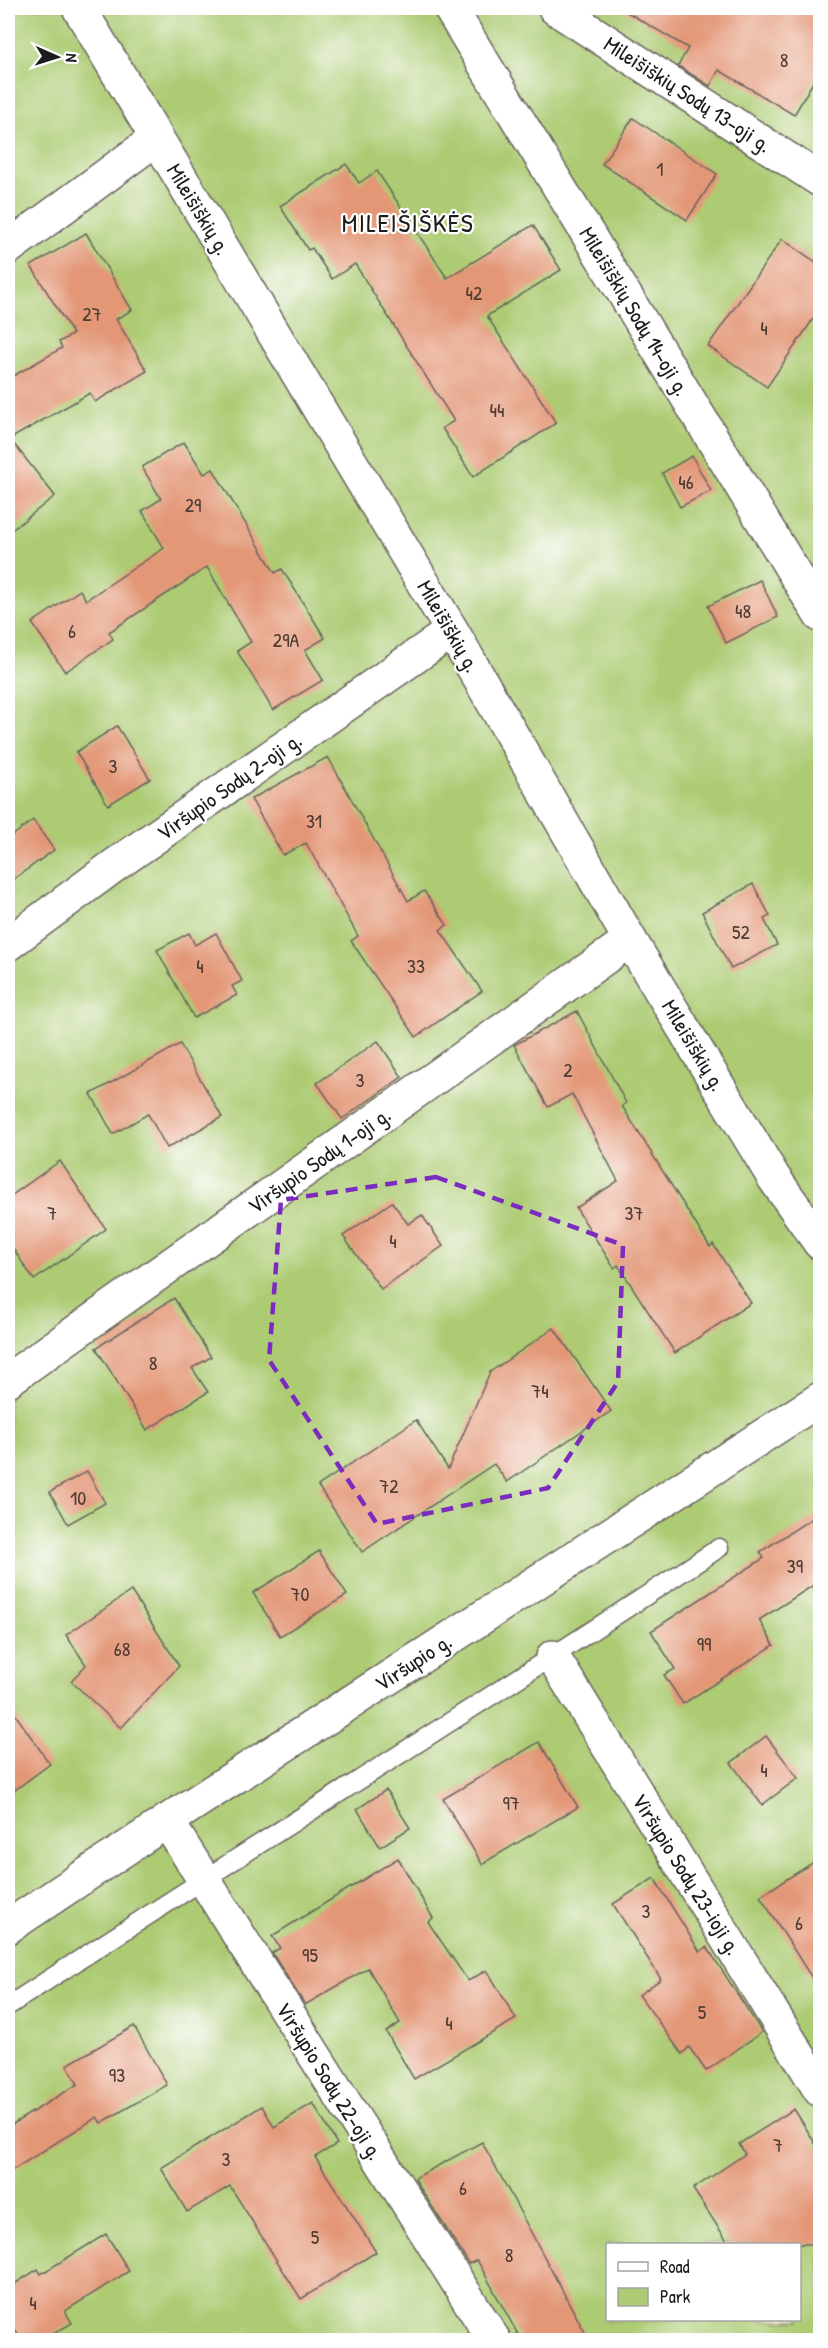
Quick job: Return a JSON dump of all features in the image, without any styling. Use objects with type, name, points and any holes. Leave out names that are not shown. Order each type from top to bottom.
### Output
[{"type":"street","name":"Mileišiškių g.","points":[[79,8],[452,631],[630,940],[774,1178],[820,1243]]},
{"type":"street","name":"Mileišiškių Sodų 14-oji g.","points":[[450,8],[820,615]]},
{"type":"street","name":"Mileišiškių Sodų 13-oji g.","points":[[555,8],[820,180]]},
{"type":"street","points":[[8,248],[157,138]]},
{"type":"street","name":"Viršupio Sodų 2-oji g.","points":[[8,944],[115,865],[452,631]]},
{"type":"street","name":"Viršupio Sodų 1-oji g.","points":[[8,1380],[630,940]]},
{"type":"street","name":"Viršupio g.","points":[[8,1928],[167,1821],[820,1399]]},
{"type":"street","name":"Viršupio Sodų 23-ioji g.","points":[[554,1657],[820,2090]]},
{"type":"street","name":"Viršupio Sodų 22-oji g.","points":[[167,1821],[494,2340]]},
{"type":"lane","points":[[8,2006],[203,1879],[554,1657],[719,1548]]},
{"type":"highlighted area","points":[[436,1177],[623,1245],[618,1382],[548,1488],[377,1524],[269,1360],[281,1200]]},
{"type":"green space","points":[[8,8],[820,8],[820,2340],[8,2340]]},
{"type":"building","points":[[620,8],[820,8],[820,70],[794,115],[719,70],[710,86],[678,66],[688,48]]},
{"type":"building","points":[[633,118],[717,174],[687,220],[602,164]]},
{"type":"building","points":[[346,164],[359,183],[377,171],[447,278],[533,225],[561,270],[487,316],[556,423],[473,477],[442,428],[454,421],[355,264],[332,279],[312,248],[308,250],[280,206]]},
{"type":"building","points":[[86,233],[132,310],[116,319],[147,371],[95,402],[90,393],[10,439],[55,496],[8,533],[8,379],[62,348],[59,342],[73,334],[31,266]]},
{"type":"building","points":[[782,239],[820,265],[820,309],[767,387],[708,346]]},
{"type":"building","points":[[184,442],[204,474],[213,469],[275,573],[282,569],[325,638],[305,650],[323,680],[273,710],[237,651],[251,642],[207,567],[109,632],[113,639],[65,672],[32,623],[80,590],[86,600],[164,548],[142,511],[161,499],[142,467]]},
{"type":"building","points":[[692,456],[711,491],[680,507],[662,473]]},
{"type":"building","points":[[760,580],[778,617],[726,643],[708,606]]},
{"type":"building","points":[[117,726],[150,779],[108,805],[76,752]]},
{"type":"building","points":[[328,757],[408,901],[424,891],[447,925],[440,930],[482,991],[416,1037],[351,941],[358,936],[306,843],[283,855],[251,799]]},
{"type":"building","points":[[33,820],[54,850],[8,883],[8,839]]},
{"type":"building","points":[[753,884],[770,916],[764,919],[777,945],[731,969],[702,912]]},
{"type":"building","points":[[189,933],[195,945],[216,933],[242,981],[232,986],[237,995],[194,1018],[157,950]]},
{"type":"building","points":[[577,1011],[626,1103],[622,1106],[710,1247],[713,1244],[751,1303],[675,1353],[618,1265],[614,1268],[576,1208],[618,1181],[572,1094],[548,1107],[514,1045]]},
{"type":"building","points":[[378,1041],[402,1077],[342,1119],[317,1083]]},
{"type":"building","points":[[180,1044],[222,1117],[167,1148],[148,1114],[113,1134],[91,1094]]},
{"type":"building","points":[[60,1161],[106,1229],[34,1280],[8,1241],[8,1198]]},
{"type":"building","points":[[392,1202],[408,1224],[422,1215],[443,1246],[381,1289],[343,1236]]},
{"type":"building","points":[[174,1298],[211,1357],[192,1368],[208,1392],[147,1430],[96,1348]]},
{"type":"building","points":[[554,1328],[611,1411],[507,1482],[494,1464],[362,1552],[318,1486],[416,1420],[448,1469],[490,1372]]},
{"type":"building","points":[[87,1471],[105,1503],[68,1524],[50,1492]]},
{"type":"building","points":[[820,1513],[820,1581],[759,1620],[774,1645],[683,1704],[664,1675],[675,1669],[651,1631],[764,1558],[760,1552]]},
{"type":"building","points":[[319,1551],[347,1595],[280,1636],[253,1593]]},
{"type":"building","points":[[131,1591],[179,1666],[121,1728],[71,1681],[86,1665],[66,1635]]},
{"type":"building","points":[[8,1704],[50,1764],[8,1795]]},
{"type":"building","points":[[766,1736],[798,1778],[762,1805],[731,1763]]},
{"type":"building","points":[[539,1742],[578,1807],[482,1864],[443,1799]]},
{"type":"building","points":[[386,1790],[410,1828],[380,1847],[357,1809]]},
{"type":"building","points":[[398,1858],[433,1918],[428,1922],[468,1981],[487,1970],[516,2019],[414,2079],[386,2032],[400,2023],[368,1968],[305,2005],[272,1953],[280,1948],[272,1936]]},
{"type":"building","points":[[820,1858],[820,1991],[760,1896]]},
{"type":"building","points":[[654,1878],[700,1952],[707,1947],[762,2032],[706,2071],[689,2047],[682,2054],[639,1995],[661,1979],[613,1904]]},
{"type":"building","points":[[134,2026],[167,2085],[101,2123],[97,2117],[8,2173],[8,2127],[78,2084],[67,2065]]},
{"type":"building","points":[[313,2103],[337,2144],[315,2157],[376,2252],[301,2299],[230,2186],[187,2212],[161,2168],[262,2106],[274,2127]]},
{"type":"building","points":[[794,2109],[820,2151],[820,2244],[728,2243],[693,2189],[745,2154],[739,2144]]},
{"type":"building","points":[[482,2142],[589,2340],[521,2340],[477,2260],[469,2264],[419,2186],[415,2178]]},
{"type":"building","points":[[106,2234],[129,2271],[65,2311],[72,2323],[43,2340],[21,2340],[8,2318],[8,2288],[38,2269],[41,2274]]},
{"type":"district","name":"MILEIŠIŠKĖS","points":[[408,223]]}]
